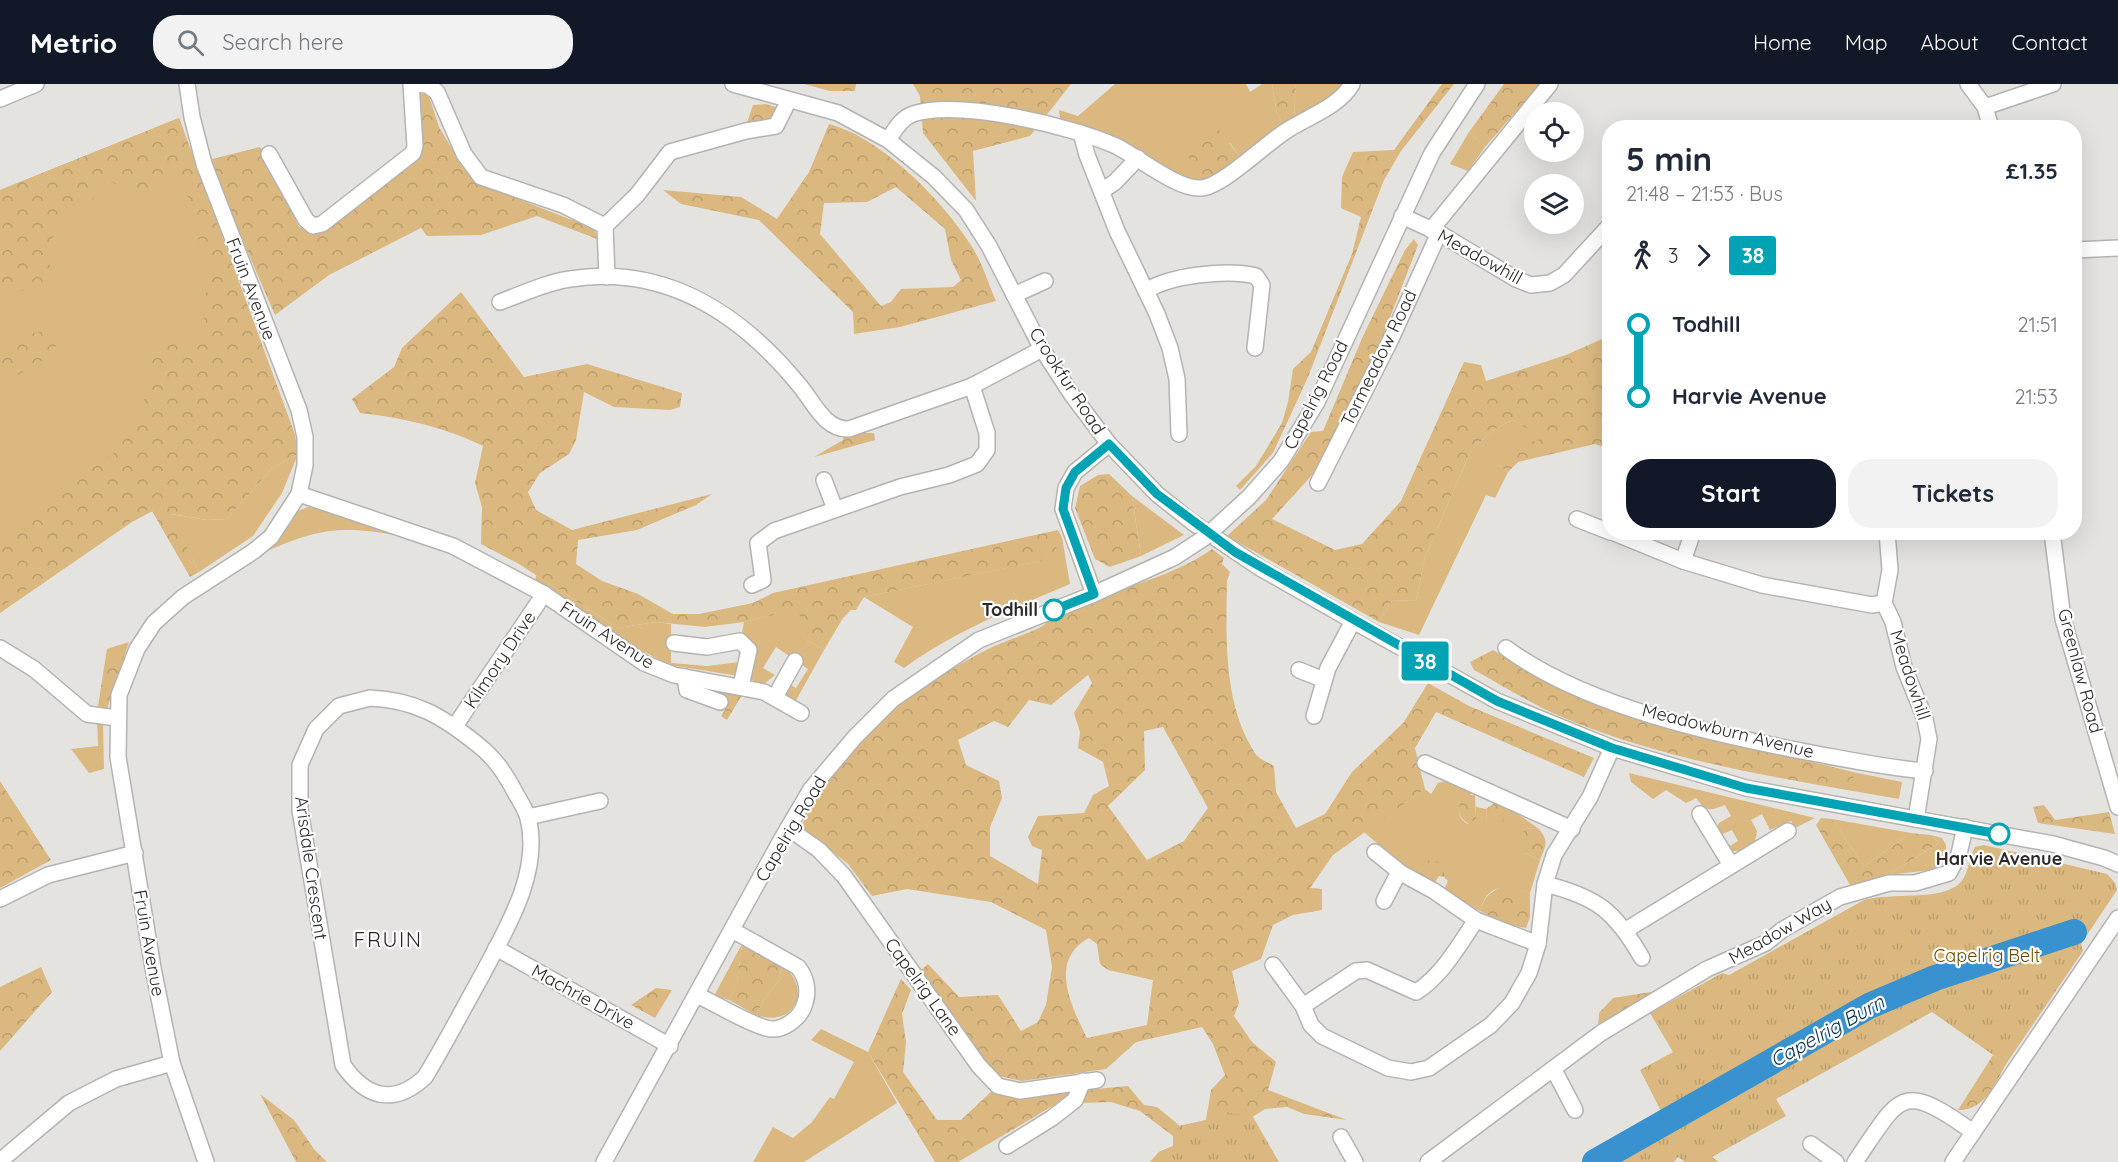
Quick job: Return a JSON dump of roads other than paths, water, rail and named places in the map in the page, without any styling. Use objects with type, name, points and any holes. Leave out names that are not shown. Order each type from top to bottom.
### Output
[{"type":"street","points":[[0,99],[36,84]]},
{"type":"street","name":"Fruin Avenue","points":[[187,84],[192,117],[204,164],[299,410],[304,437],[305,465],[299,494],[271,537],[254,551],[183,597],[154,623],[128,670],[119,695],[118,757],[153,968],[172,1063],[206,1162]]},
{"type":"street","points":[[269,154],[306,220],[313,226],[322,224],[413,153],[415,146],[413,84],[427,85],[437,92],[464,154],[481,177],[562,205],[605,226]]},
{"type":"street","name":"Crookfur Road","points":[[733,84],[838,113],[888,140],[934,177],[966,210],[989,246],[1042,349],[1072,395],[1109,444],[1157,494],[1192,522],[1251,563],[1353,621],[1497,701],[1612,748],[1746,788],[2053,844],[2118,864]]},
{"type":"street","points":[[888,140],[899,123],[911,114],[944,109],[1048,123],[1081,133],[1138,158],[1182,184],[1199,189],[1215,185],[1270,141],[1305,118],[1329,107],[1352,84]]},
{"type":"street","name":"Capelrig Road","points":[[604,1162],[811,789],[855,737],[893,699],[980,640],[1094,594],[1175,557],[1204,538],[1249,497],[1281,461],[1317,402],[1432,153],[1477,84]]},
{"type":"street","name":"Tormeadow Road","points":[[1318,483],[1391,339],[1435,232],[1482,163],[1550,84]]},
{"type":"street","points":[[1968,84],[1985,107],[1989,120]]},
{"type":"street","points":[[1985,107],[2053,84]]},
{"type":"street","points":[[607,277],[605,226],[636,195],[670,152],[776,126],[789,100]]},
{"type":"street","points":[[1081,133],[1102,192],[1170,348],[1177,379],[1179,434]]},
{"type":"street","points":[[1102,192],[1138,158]]},
{"type":"street","name":"Meadowhill","points":[[1401,216],[1435,232],[1516,279],[1531,285],[1550,283],[1564,276],[1602,234]]},
{"type":"street","points":[[2082,250],[2118,248]]},
{"type":"street","points":[[1146,291],[1156,284],[1174,280],[1242,273],[1256,276],[1262,285],[1255,348]]},
{"type":"street","points":[[500,302],[569,279],[607,277],[656,283],[685,292],[719,309],[748,331],[799,385],[829,425],[839,430],[849,429],[972,386],[1042,349]]},
{"type":"street","points":[[1014,295],[1045,281]]},
{"type":"street","points":[[752,585],[763,580],[758,543],[774,531],[900,487],[949,476],[976,464],[987,450],[987,433],[972,386]]},
{"type":"street","points":[[1094,594],[1063,509],[1066,488],[1075,472],[1109,444]]},
{"type":"street","points":[[824,480],[835,508]]},
{"type":"street","name":"Fruin Avenue","points":[[299,494],[453,546],[544,594],[644,663],[685,677],[741,686],[776,697],[801,713]]},
{"type":"street","points":[[1577,519],[1602,529]]},
{"type":"street","points":[[1631,540],[1683,561],[1762,585],[1872,605],[1884,603],[1890,570],[1888,540]]},
{"type":"street","points":[[1683,561],[1690,540]]},
{"type":"street","name":"Greenlaw Road","points":[[2053,540],[2063,619],[2118,807]]},
{"type":"street","name":"Kilmory Drive","points":[[456,726],[544,594]]},
{"type":"street","name":"Meadowhill","points":[[1884,603],[1893,622],[1904,667],[1925,720],[1929,739],[1916,819]]},
{"type":"street","points":[[1314,716],[1324,680],[1353,621]]},
{"type":"street","name":"Fruin Avenue","points":[[674,643],[707,647],[740,641],[745,644],[749,650],[741,686]]},
{"type":"street","points":[[0,648],[34,669],[87,714],[117,718]]},
{"type":"street","name":"Meadowburn Avenue","points":[[1506,648],[1527,663],[1587,692],[1676,722],[1769,745],[1894,768],[1925,771]]},
{"type":"street","points":[[776,697],[795,661]]},
{"type":"street","points":[[1299,670],[1324,680]]},
{"type":"street","name":"Fruin Avenue","points":[[685,677],[687,690],[720,702]]},
{"type":"street","name":"Arisdale Crescent","points":[[370,699],[398,700],[456,726],[494,756],[528,818],[529,865],[523,891],[496,948],[425,1077],[412,1089],[394,1096],[374,1093],[354,1081],[343,1065],[336,1035],[300,810],[300,765],[316,729],[339,706],[370,699]]},
{"type":"street","points":[[1273,965],[1303,1006],[1311,1025],[1322,1036],[1388,1068],[1411,1072],[1429,1068],[1491,1025],[1512,1003],[1529,973],[1538,944],[1545,884],[1554,855],[1572,829],[1612,748]]},
{"type":"street","points":[[1425,764],[1572,829]]},
{"type":"street","points":[[528,818],[600,801]]},
{"type":"street","points":[[1700,814],[1731,865]]},
{"type":"street","name":"Meadow Way","points":[[1428,1162],[1601,1033],[1707,969],[1766,943],[1782,930],[1840,897],[1889,883],[1916,883],[1949,873],[1959,854],[1965,827]]},
{"type":"street","name":"Capelrig Lane","points":[[788,828],[819,850],[844,876],[979,1066],[998,1086],[1020,1090],[1090,1081],[1075,1100],[1052,1118],[1007,1146]]},
{"type":"street","points":[[1626,930],[1788,831]]},
{"type":"street","points":[[1375,852],[1399,872],[1434,891],[1476,920],[1538,944]]},
{"type":"street","points":[[0,899],[48,874],[135,853]]},
{"type":"street","points":[[1384,901],[1399,872]]},
{"type":"street","points":[[1545,884],[1575,892],[1594,902],[1626,930],[1642,958]]},
{"type":"street","points":[[1953,1162],[2118,918]]},
{"type":"street","points":[[1303,1006],[1356,971],[1367,970],[1416,992],[1426,986],[1445,965],[1476,920]]},
{"type":"street","points":[[698,995],[767,1029],[782,1028],[800,1016],[806,1002],[804,975],[798,968],[732,930]]},
{"type":"street","name":"Machrie Drive","points":[[496,948],[670,1046]]},
{"type":"street","points":[[0,1161],[69,1103],[116,1079],[172,1063]]},
{"type":"street","points":[[1554,1070],[1575,1110]]},
{"type":"street","points":[[1854,1162],[1890,1110],[1906,1100],[1921,1100],[1973,1132]]},
{"type":"street","points":[[1341,1137],[1356,1162]]},
{"type":"street","points":[[1811,1144],[1836,1162]]},
{"type":"waterway","name":"Capelrig Burn","points":[[1595,1162],[1869,1006],[1935,978],[2074,932]]},
{"type":"place","name":"Todhill","points":[[1054,610]]},
{"type":"place","name":"Harvie Avenue","points":[[1999,834]]},
{"type":"district","name":"FRUIN","points":[[388,940]]},
{"type":"park label","name":"Capelrig Belt","points":[[1987,956]]}]
